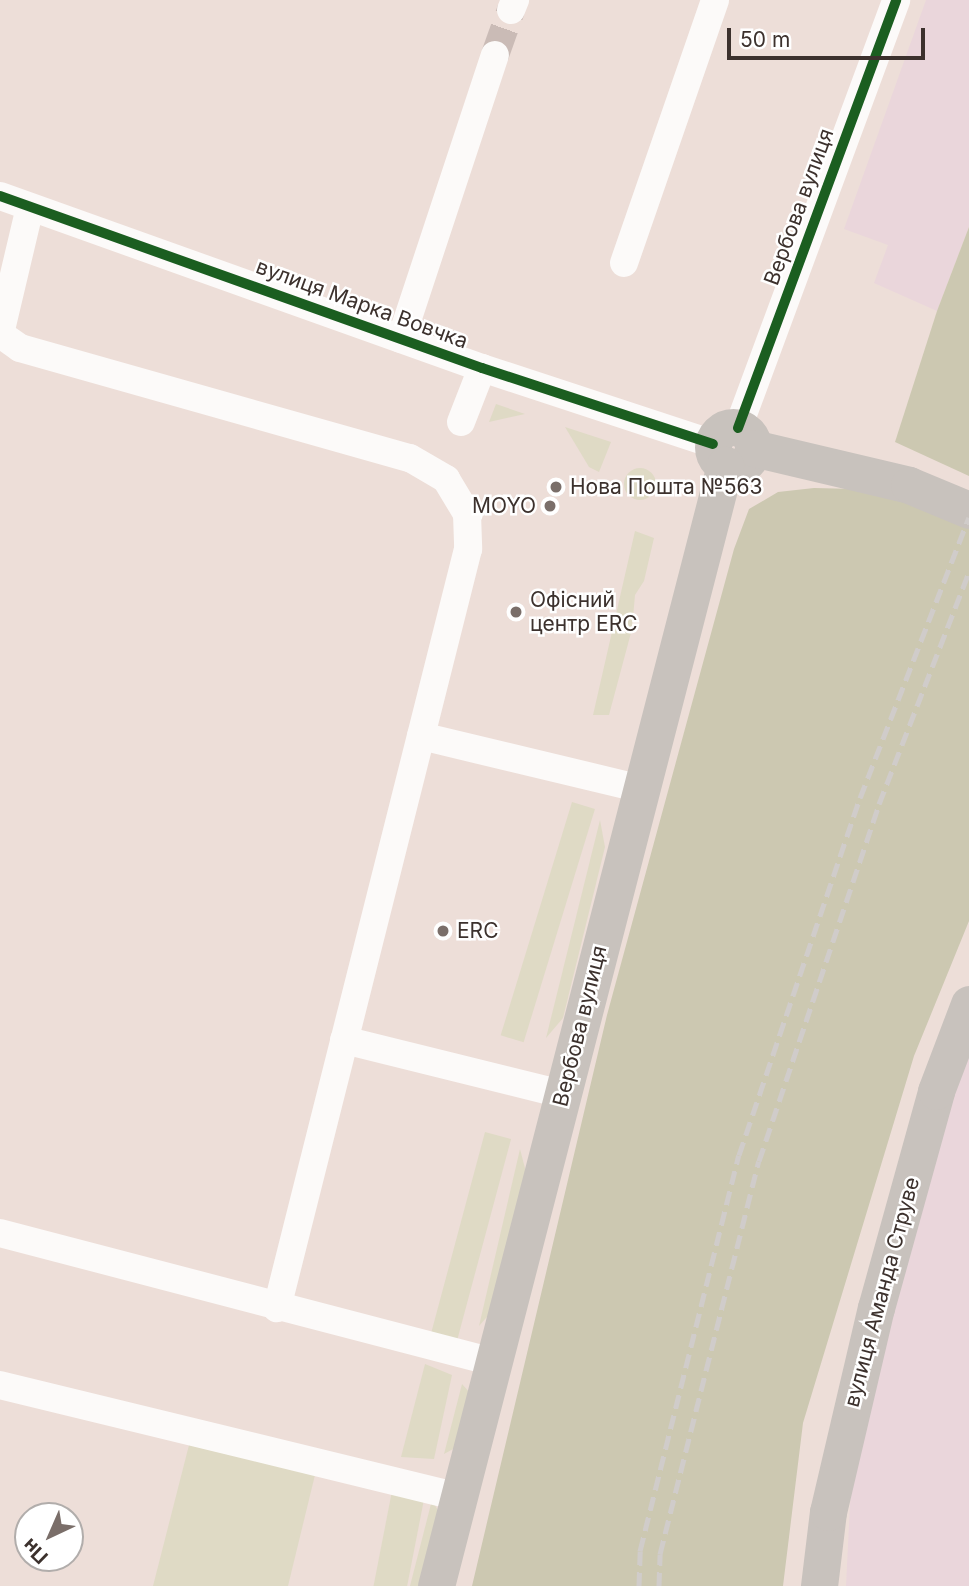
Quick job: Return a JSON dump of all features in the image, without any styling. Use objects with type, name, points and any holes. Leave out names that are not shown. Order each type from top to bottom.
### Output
[{"type":"main road","points":[[732,446],[909,485],[969,510]]},
{"type":"main road","name":"Вербова вулиця","points":[[436,1586],[640,789],[732,446]]},
{"type":"main road","name":"вулиця Аманда Струве","points":[[819,1586],[828,1512],[876,1308],[936,1091],[969,1004]]},
{"type":"street","points":[[624,263],[715,0]]},
{"type":"street","name":"Вербова вулиця","points":[[732,446],[896,0]]},
{"type":"street","points":[[401,339],[495,55]]},
{"type":"street","name":"вулиця Марка Вовчка","points":[[0,196],[482,368],[732,446]]},
{"type":"street","points":[[30,207],[0,334],[20,348],[410,458],[446,479],[467,514],[468,549],[277,1308]]},
{"type":"street","points":[[461,422],[482,368]]},
{"type":"street","points":[[421,736],[640,789]]},
{"type":"street","points":[[344,1040],[562,1094]]},
{"type":"street","points":[[0,1233],[277,1308],[493,1362]]},
{"type":"street","points":[[0,1385],[459,1497]]},
{"type":"shaded area","points":[[926,0],[969,0],[969,227],[937,311],[874,283],[888,245],[844,229]]},
{"type":"shaded area","points":[[969,227],[969,476],[895,442],[937,311]]},
{"type":"shaded area","points":[[496,404],[525,414],[489,422]]},
{"type":"shaded area","points":[[565,427],[611,442],[599,472],[589,467]]},
{"type":"shaded area","points":[[640,468],[651,473],[656,484],[651,495],[640,500],[629,495],[624,484],[629,473]]},
{"type":"shaded area","points":[[814,488],[856,489],[903,497],[969,527],[969,921],[914,1056],[803,1423],[783,1586],[472,1586],[607,1015],[734,549],[749,509],[778,492]]},
{"type":"shaded area","points":[[635,531],[654,538],[644,581],[635,595],[632,629],[609,715],[593,715]]},
{"type":"shaded area","points":[[572,802],[595,809],[524,1042],[501,1035]]},
{"type":"shaded area","points":[[600,820],[605,847],[563,1018],[546,1038]]},
{"type":"shaded area","points":[[969,1047],[969,1586],[846,1586],[852,1465],[951,1094]]},
{"type":"shaded area","points":[[485,1132],[511,1139],[456,1344],[430,1337]]},
{"type":"shaded area","points":[[520,1149],[526,1172],[493,1310],[479,1326]]},
{"type":"shaded area","points":[[425,1364],[452,1375],[434,1459],[401,1457]]},
{"type":"shaded area","points":[[462,1384],[471,1394],[455,1448],[444,1454]]},
{"type":"shaded area","points":[[189,1445],[315,1475],[288,1586],[153,1586]]},
{"type":"shaded area","points":[[392,1491],[424,1497],[407,1586],[374,1586]]},
{"type":"shaded area","points":[[432,1500],[440,1514],[422,1586],[410,1586]]},
{"type":"tunnel","points":[[495,55],[511,10]]},
{"type":"railway","points":[[639,1586],[640,1551],[739,1155],[860,798],[969,517]]},
{"type":"railway","points":[[659,1586],[660,1554],[759,1161],[879,804],[969,572]]},
{"type":"cycle path","points":[[738,428],[896,0]]},
{"type":"cycle path","points":[[0,196],[482,368],[713,444]]},
{"type":"place","name":"Нова Пошта №563","points":[[556,487]]},
{"type":"place","name":"MOYO","points":[[550,506]]},
{"type":"place","name":"Офісний центр ERC","points":[[516,612]]},
{"type":"place","name":"ERC","points":[[443,931]]}]
